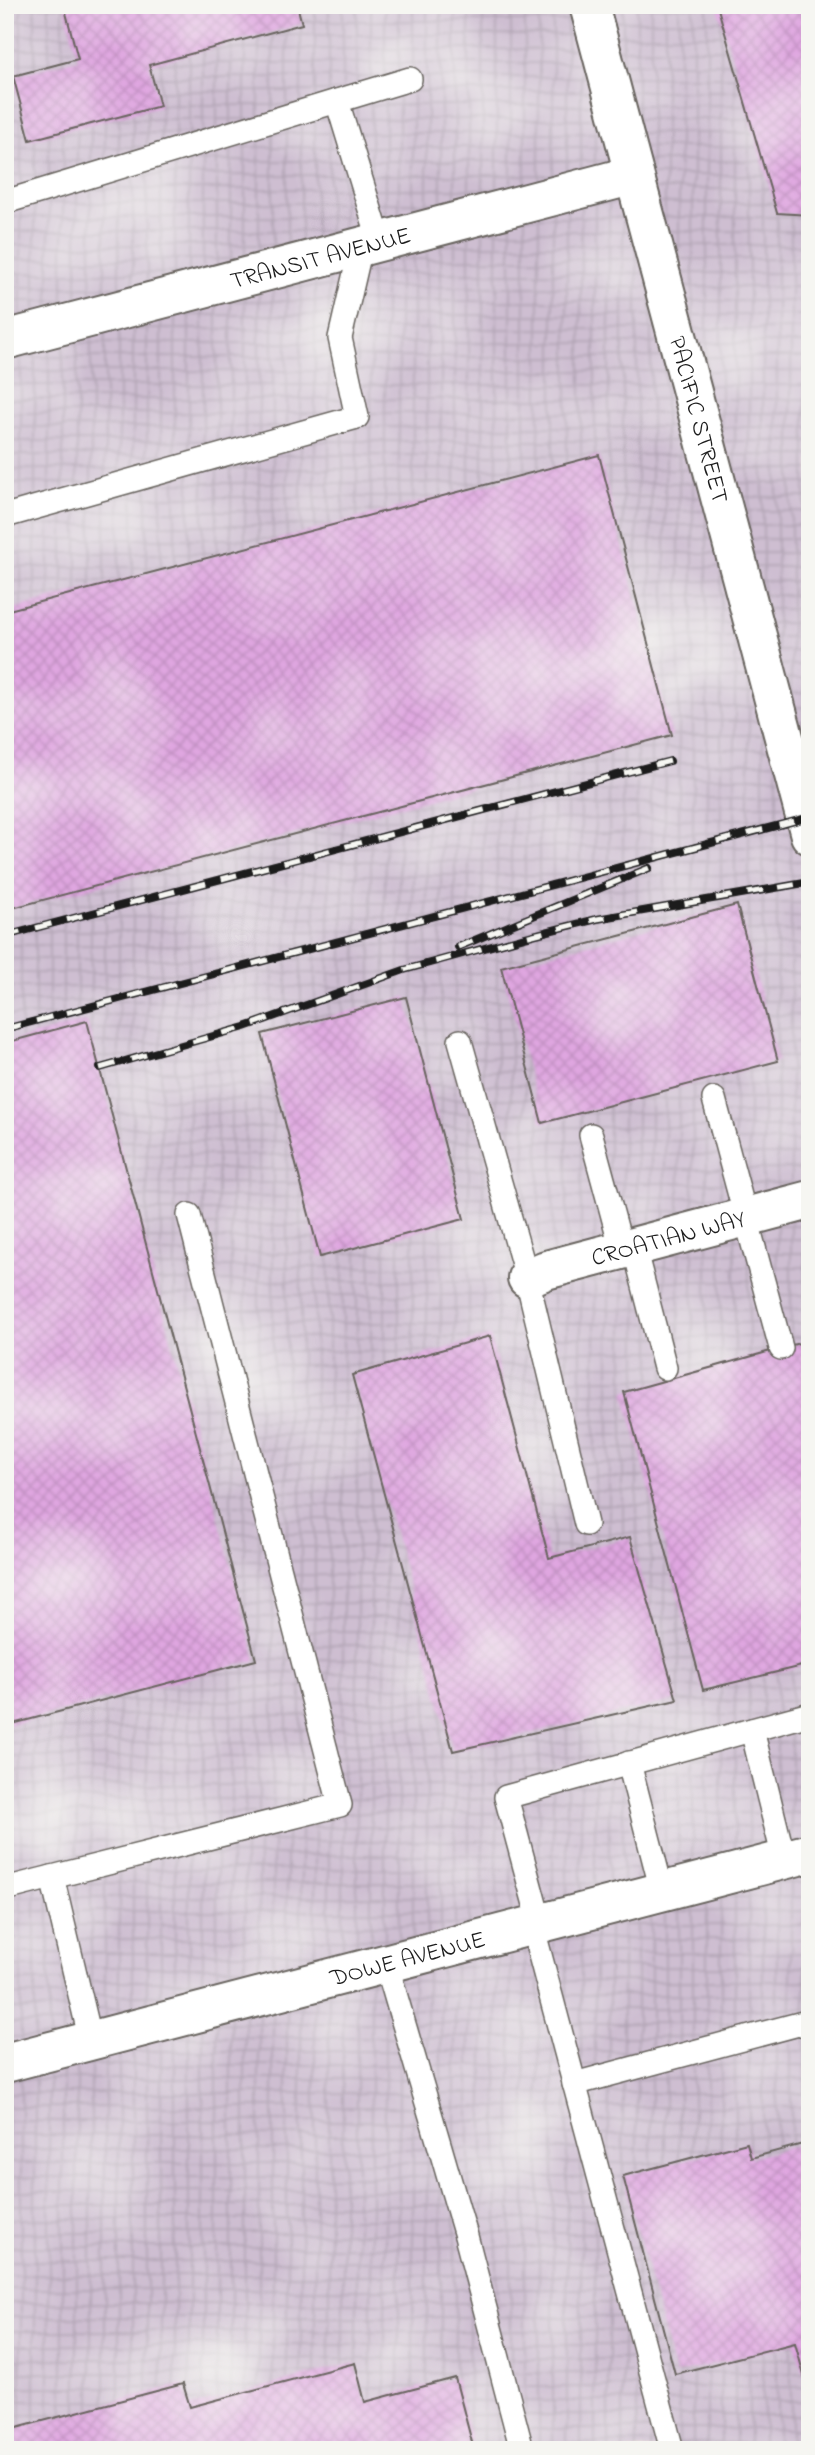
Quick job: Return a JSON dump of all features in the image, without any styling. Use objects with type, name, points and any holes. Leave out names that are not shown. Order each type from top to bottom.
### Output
[{"type":"street","name":"PACIFIC STREET","points":[[589,5],[810,835]]},
{"type":"street","name":"TRANSIT AVENUE","points":[[6,336],[634,175]]},
{"type":"street","name":"CROATIAN WAY","points":[[527,1278],[546,1270],[810,1200]]},
{"type":"street","name":"DOWE AVENUE","points":[[5,2063],[797,1856]]},
{"type":"lane","points":[[5,202],[410,79]]},
{"type":"lane","points":[[5,516],[357,418],[340,338],[370,244],[337,101]]},
{"type":"lane","points":[[460,1041],[527,1278],[586,1524]]},
{"type":"lane","points":[[714,1099],[781,1348]]},
{"type":"lane","points":[[591,1135],[665,1368]]},
{"type":"lane","points":[[5,1889],[340,1805],[189,1215]]},
{"type":"lane","points":[[672,2450],[574,2084],[506,1797],[810,1714]]},
{"type":"lane","points":[[752,1730],[797,1856]]},
{"type":"lane","points":[[629,1763],[662,1891]]},
{"type":"lane","points":[[52,1877],[91,2041]]},
{"type":"lane","points":[[386,1963],[466,2236],[522,2450]]},
{"type":"lane","points":[[574,2084],[810,2021]]},
{"type":"shaded area","points":[[5,5],[810,5],[810,2450],[5,2450]]},
{"type":"building","points":[[64,5],[297,5],[302,24],[149,65],[160,106],[30,140],[13,76],[78,59]]},
{"type":"building","points":[[717,5],[810,5],[810,215],[777,213]]},
{"type":"building","points":[[599,455],[672,735],[5,910],[5,611]]},
{"type":"building","points":[[737,905],[778,1061],[542,1123],[501,967]]},
{"type":"building","points":[[406,997],[464,1219],[320,1257],[262,1034]]},
{"type":"building","points":[[87,1021],[256,1660],[5,1726],[5,1043]]},
{"type":"building","points":[[490,1336],[549,1558],[630,1537],[677,1700],[453,1751],[352,1375]]},
{"type":"building","points":[[810,1340],[810,1664],[703,1690],[624,1392]]},
{"type":"building","points":[[810,2142],[810,2397],[795,2343],[675,2374],[623,2176],[747,2143],[751,2158]]},
{"type":"building","points":[[355,2363],[365,2402],[455,2378],[474,2450],[5,2450],[5,2431],[183,2384],[190,2407]]},
{"type":"railway","points":[[5,936],[670,761]]},
{"type":"railway","points":[[5,1029],[810,817]]},
{"type":"railway","points":[[458,947],[649,868]]},
{"type":"railway","points":[[100,1068],[245,1027],[404,970],[525,937],[597,919],[810,882]]}]
